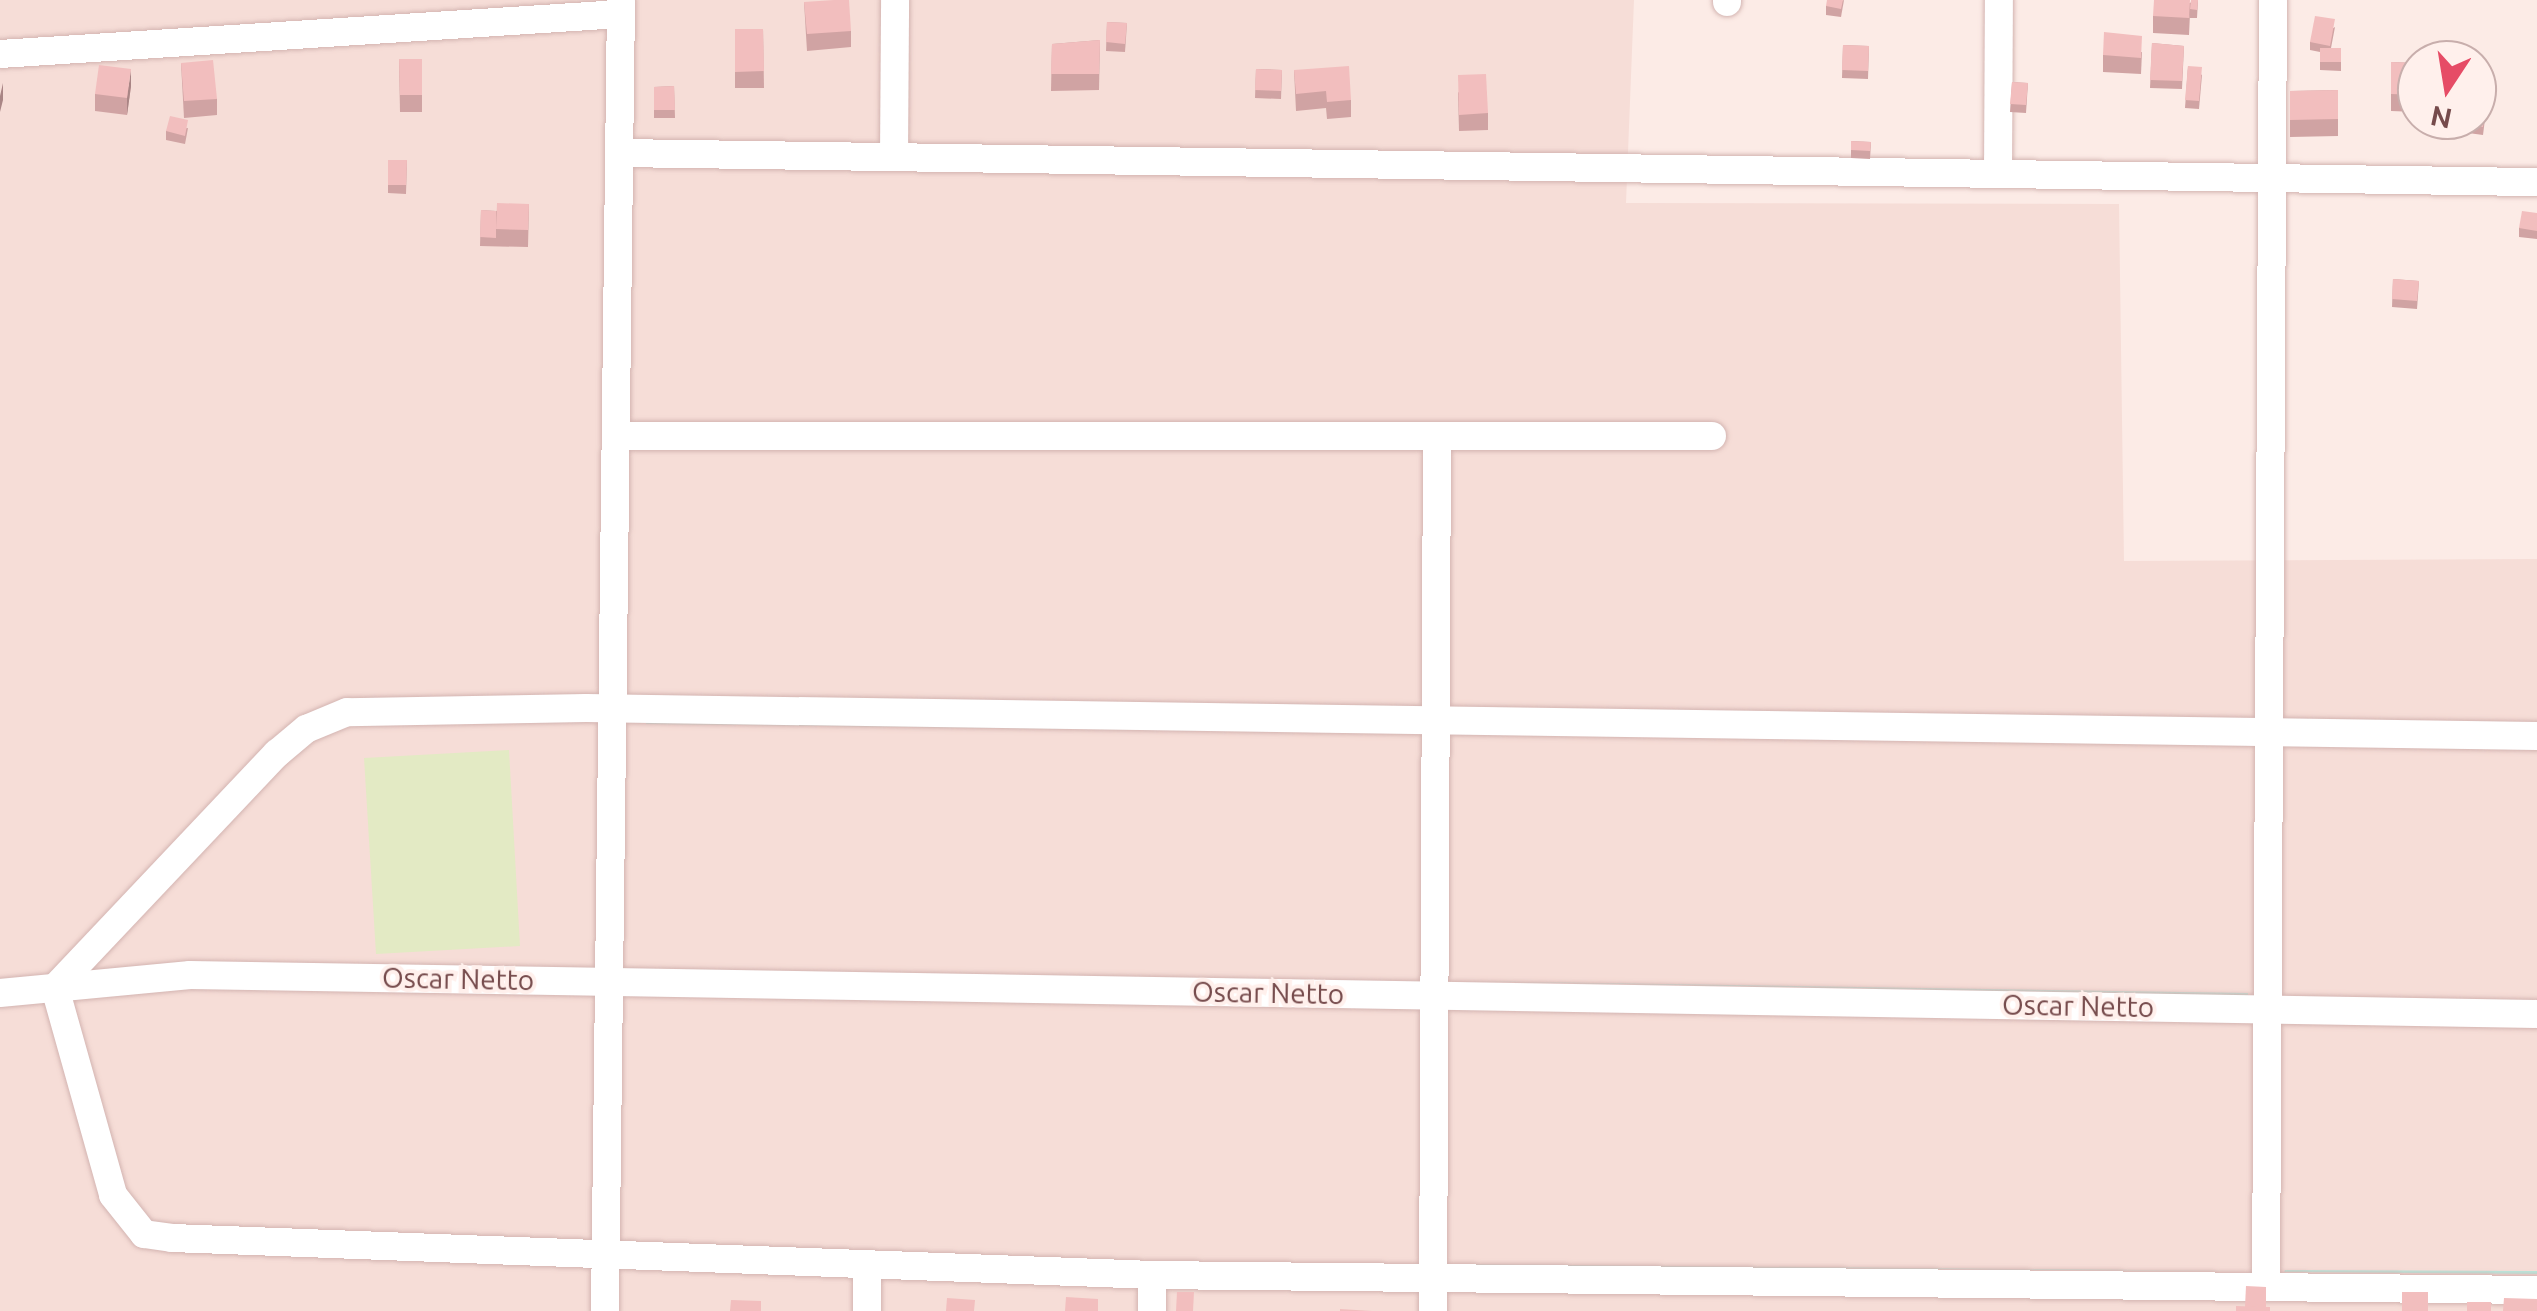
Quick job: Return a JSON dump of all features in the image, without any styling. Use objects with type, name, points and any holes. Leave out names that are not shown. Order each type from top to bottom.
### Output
[{"type":"street","points":[[894,157],[895,0]]},
{"type":"street","points":[[1998,174],[1999,0]]},
{"type":"street","points":[[2266,1287],[2273,0]]},
{"type":"street","points":[[0,54],[621,7],[618,708],[608,764],[604,981],[606,1311]]},
{"type":"street","points":[[620,153],[2537,182]]},
{"type":"street","points":[[620,436],[1712,436]]},
{"type":"street","points":[[1433,1311],[1437,436]]},
{"type":"street","points":[[2537,736],[618,708],[347,712],[306,730],[55,988],[113,1196],[144,1234],[867,1268],[2089,1299],[2221,1299],[2266,1287],[2353,1300],[2537,1290]]},
{"type":"street","name":"Oscar Netto","points":[[0,994],[190,975],[2537,1014]]},
{"type":"street","points":[[867,1268],[867,1311]]},
{"type":"street","points":[[1152,1275],[1152,1311]]},
{"type":"shaded area","points":[[0,0],[1634,0],[1626,203],[2119,204],[2124,561],[2537,559],[2537,1311],[0,1311]]},
{"type":"green space","points":[[509,750],[520,946],[376,954],[364,758]]},
{"type":"water","points":[[646,722],[1423,733],[646,724]]},
{"type":"water","points":[[1464,981],[2248,993],[2248,996]]},
{"type":"water","points":[[1454,1264],[2245,1271],[1454,1266]]},
{"type":"water","points":[[2537,1271],[2537,1274],[2284,1272]]},
{"type":"building","points":[[849,0],[851,31],[807,34],[804,2]]},
{"type":"building","points":[[1827,0],[1843,0],[1841,9],[1826,6]]},
{"type":"building","points":[[2154,0],[2190,0],[2189,18],[2153,16]]},
{"type":"building","points":[[2191,0],[2198,0],[2197,10],[2190,9]]},
{"type":"building","points":[[2315,16],[2335,19],[2330,46],[2310,42]]},
{"type":"building","points":[[1107,22],[1127,23],[1125,44],[1106,42]]},
{"type":"building","points":[[735,29],[763,29],[764,71],[735,72]]},
{"type":"building","points":[[2104,32],[2142,36],[2141,58],[2103,55]]},
{"type":"building","points":[[1100,40],[1099,74],[1051,74],[1052,44]]},
{"type":"building","points":[[2152,43],[2184,46],[2182,81],[2150,80]]},
{"type":"building","points":[[1843,45],[1869,46],[1868,71],[1842,70]]},
{"type":"building","points":[[2320,48],[2341,48],[2341,62],[2320,62]]},
{"type":"building","points":[[399,59],[422,59],[422,95],[400,95]]},
{"type":"building","points":[[213,60],[217,99],[184,101],[181,63]]},
{"type":"building","points":[[2391,62],[2397,62],[2397,94],[2391,94]]},
{"type":"building","points":[[99,65],[131,69],[127,98],[95,94]]},
{"type":"building","points":[[1349,66],[1351,100],[1327,102],[1326,91],[1296,94],[1294,70]]},
{"type":"building","points":[[2188,66],[2202,67],[2199,101],[2185,100]]},
{"type":"building","points":[[1256,69],[1282,70],[1281,91],[1255,90]]},
{"type":"building","points":[[1486,74],[1488,113],[1459,115],[1458,75]]},
{"type":"building","points":[[2012,82],[2028,83],[2026,105],[2010,104]]},
{"type":"building","points":[[674,86],[675,110],[654,110],[654,87]]},
{"type":"building","points":[[2338,90],[2338,119],[2290,120],[2290,91]]},
{"type":"building","points":[[170,116],[188,120],[185,136],[166,131]]},
{"type":"building","points":[[1851,141],[1871,142],[1870,151],[1851,150]]},
{"type":"building","points":[[388,160],[407,160],[406,185],[388,185]]},
{"type":"building","points":[[497,203],[529,204],[528,230],[496,229]]},
{"type":"building","points":[[481,210],[496,211],[496,238],[480,237]]},
{"type":"building","points":[[2522,211],[2537,213],[2537,231],[2519,228]]},
{"type":"building","points":[[2393,279],[2419,281],[2417,301],[2392,299]]},
{"type":"building","points":[[2246,1286],[2266,1287],[2266,1307],[2245,1307]]},
{"type":"building","points":[[1177,1292],[1194,1292],[1193,1311],[1176,1311]]},
{"type":"building","points":[[2402,1292],[2428,1292],[2428,1311],[2402,1311]]},
{"type":"building","points":[[1066,1297],[1098,1299],[1098,1311],[1065,1311]]},
{"type":"building","points":[[947,1298],[975,1300],[974,1311],[946,1311]]},
{"type":"building","points":[[2504,1298],[2537,1299],[2537,1311],[2503,1311]]},
{"type":"building","points":[[731,1300],[761,1301],[761,1311],[730,1311]]},
{"type":"building","points":[[2467,1302],[2491,1302],[2491,1311],[2467,1311]]},
{"type":"building","points":[[2236,1306],[2270,1307],[2270,1311],[2236,1311]]}]
